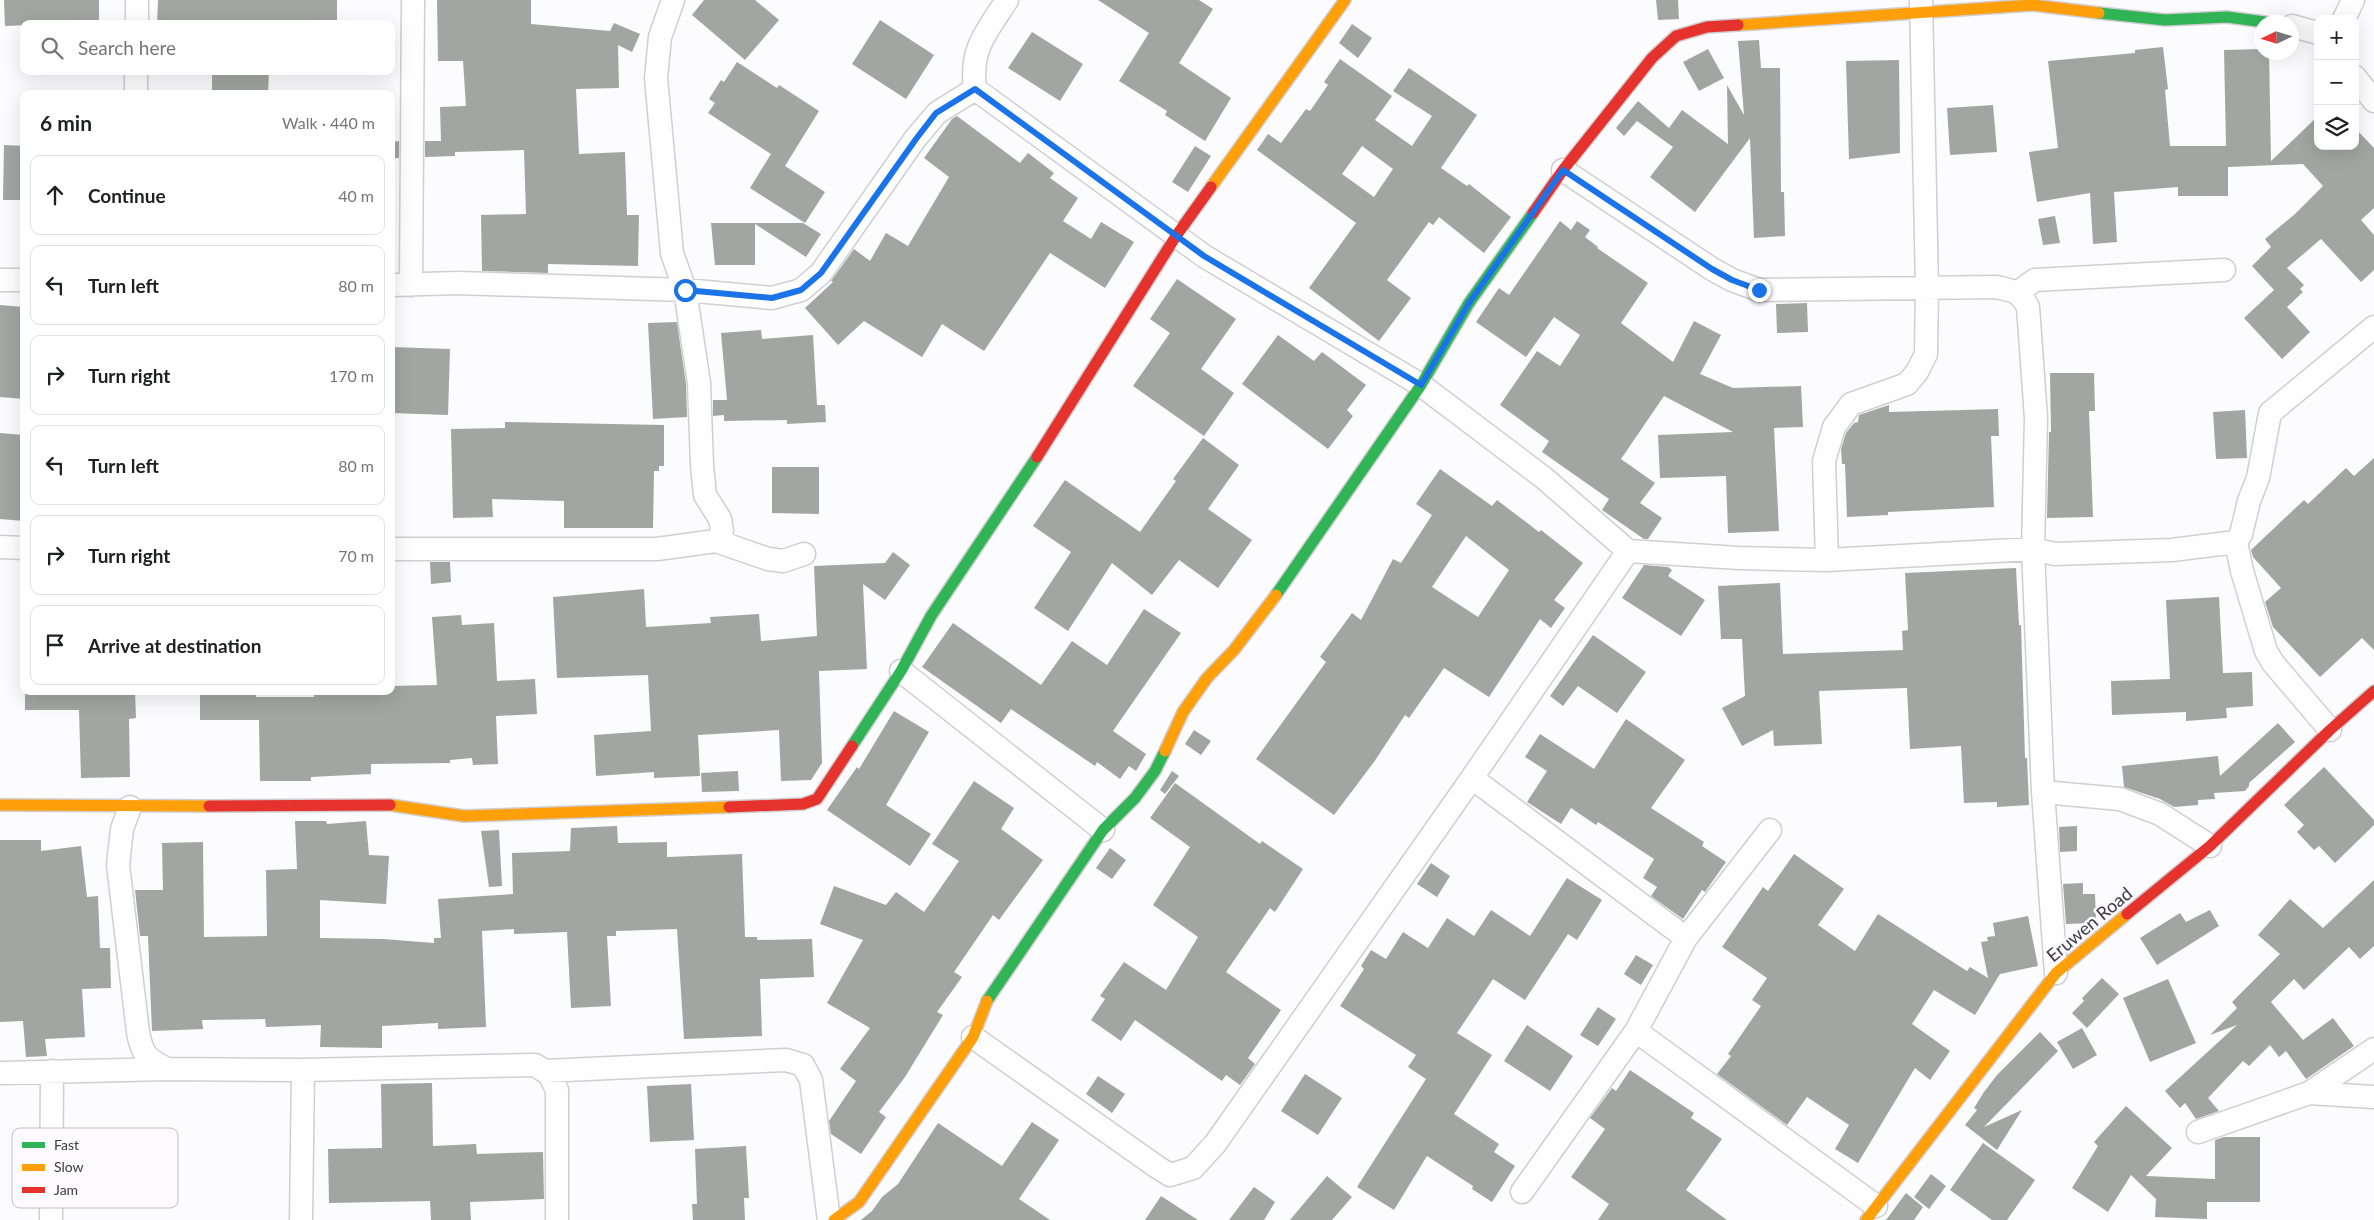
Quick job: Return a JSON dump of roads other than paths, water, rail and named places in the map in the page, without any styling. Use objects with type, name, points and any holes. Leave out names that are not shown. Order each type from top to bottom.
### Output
[{"type":"street","points":[[137,0],[137,20]]},
{"type":"street","points":[[413,0],[401,285],[457,284],[685,290],[772,298],[801,290],[821,273],[936,113],[975,89]]},
{"type":"street","points":[[673,0],[660,37],[656,78],[672,253],[685,290],[699,383],[705,496],[720,519],[722,530],[721,537],[716,541]]},
{"type":"street","points":[[1007,0],[976,53],[972,69],[975,89],[1204,256],[1421,385],[1544,478],[1628,551],[1739,558],[1828,560],[2033,549],[2055,554],[2172,550],[2236,542]]},
{"type":"street","points":[[0,805],[130,807],[392,805],[464,816],[803,804],[817,800],[901,671],[930,616],[1049,440],[1176,236],[1346,0]]},
{"type":"street","points":[[2346,15],[2353,0]]},
{"type":"street","points":[[834,1220],[859,1202],[973,1037],[985,1003],[1103,830],[1134,798],[1155,771],[1184,712],[1207,678],[1234,650],[1262,613],[1421,385],[1469,303],[1563,170],[1652,58],[1676,36],[1707,27],[1921,6],[2032,5],[2165,20],[2227,17],[2254,20]]},
{"type":"street","points":[[1828,560],[1824,461],[1834,427],[1851,404],[1907,384],[1926,354],[1927,288],[1921,6]]},
{"type":"street","points":[[2299,28],[2314,32]]},
{"type":"street","points":[[136,75],[136,90]]},
{"type":"street","points":[[2359,82],[2374,101]]},
{"type":"street","points":[[1563,170],[1712,269],[1732,280],[1759,290],[1996,287],[2018,292],[2028,307],[2036,418],[2033,549],[2043,792],[2056,973]]},
{"type":"street","points":[[2018,292],[2035,280],[2224,270]]},
{"type":"street","points":[[0,280],[20,280]]},
{"type":"street","points":[[2330,730],[2273,663],[2266,650],[2242,571],[2236,542],[2241,534],[2249,501],[2258,478],[2270,413],[2374,327]]},
{"type":"street","points":[[395,549],[657,549],[716,541],[768,559],[782,561],[804,554]]},
{"type":"street","points":[[0,547],[20,548]]},
{"type":"street","points":[[973,1037],[1156,1168],[1170,1175],[1192,1168],[1215,1144],[1472,778],[1628,551]]},
{"type":"street","points":[[901,671],[1103,830]]},
{"type":"street","name":"Eruwen Road","points":[[1871,1213],[2056,973],[2210,846],[2330,730],[2374,691]]},
{"type":"street","points":[[1472,778],[1686,938]]},
{"type":"street","points":[[2043,792],[2120,799],[2160,814],[2210,846]]},
{"type":"street","points":[[130,807],[122,829],[118,865],[140,1049],[149,1059],[167,1069]]},
{"type":"street","points":[[1522,1192],[1636,1031],[1686,938],[1770,830]]},
{"type":"street","points":[[1636,1031],[1871,1213]]},
{"type":"street","points":[[2198,1132],[2309,1093],[2374,1049]]},
{"type":"street","points":[[544,1071],[786,1060],[803,1065],[811,1080],[829,1220]]},
{"type":"street","points":[[0,1073],[167,1069],[303,1070],[534,1065],[549,1074],[557,1090],[557,1220]]},
{"type":"street","points":[[301,1220],[303,1070]]},
{"type":"street","points":[[52,1071],[52,1128]]},
{"type":"street","points":[[2309,1093],[2374,1097]]}]
